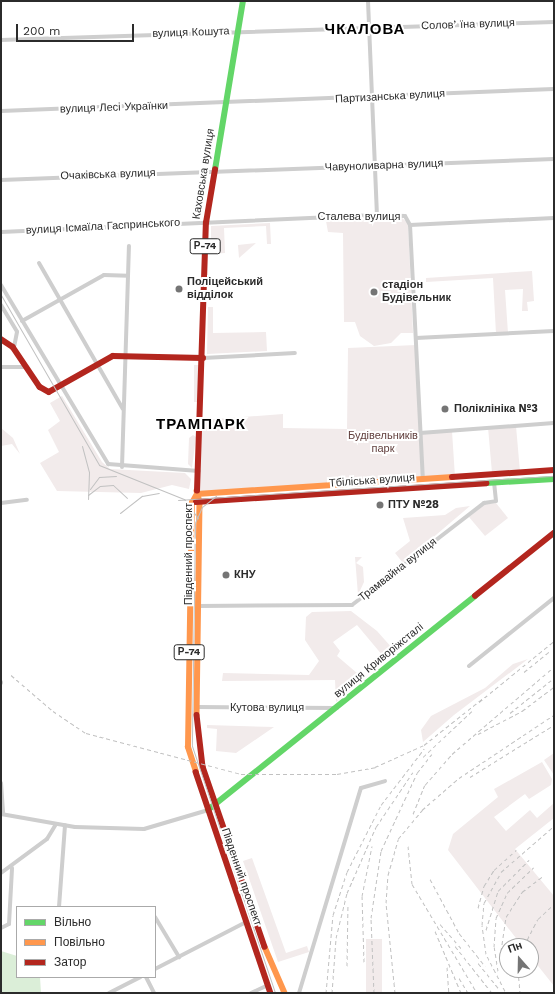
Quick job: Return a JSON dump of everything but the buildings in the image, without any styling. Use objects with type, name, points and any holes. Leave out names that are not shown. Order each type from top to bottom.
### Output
[{"type":"main road","name":"Каховська вулиця","points":[[197,494],[206,223],[243,1]]},
{"type":"main road","points":[[1,339],[14,348],[40,387],[51,391],[113,356],[202,358]]},
{"type":"main road","name":"Тбіліська вулиця","points":[[197,494],[554,470]]},
{"type":"main road","name":"Тбіліська вулиця","points":[[192,502],[554,479]]},
{"type":"main road","name":"Південний проспект","points":[[197,494],[200,502],[198,707],[200,754],[274,974],[285,993]]},
{"type":"main road","name":"Південний проспект","points":[[197,494],[192,502],[188,739],[208,810],[271,993]]},
{"type":"main road","name":"вулиця Криворіжсталі","points":[[208,810],[217,805],[554,533]]},
{"type":"street","points":[[368,1],[377,215]]},
{"type":"street","name":"Соловʼїна вулиця","points":[[238,32],[554,22]]},
{"type":"street","name":"вулиця Кошута","points":[[1,40],[238,32]]},
{"type":"street","name":"Партизанська вулиця","points":[[226,104],[554,89]]},
{"type":"street","name":"вулиця Лесі Українки","points":[[1,111],[226,104]]},
{"type":"street","name":"Чавуноливарна вулиця","points":[[215,172],[554,159]]},
{"type":"street","name":"Очаківська вулиця","points":[[1,180],[215,172]]},
{"type":"street","name":"Сталева вулиця","points":[[206,223],[377,215],[405,216],[410,225],[554,218]]},
{"type":"street","name":"вулиця Ісмаїла Гаспринського","points":[[1,232],[206,223]]},
{"type":"street","points":[[410,225],[423,479]]},
{"type":"street","points":[[122,467],[129,246]]},
{"type":"street","points":[[39,263],[124,409]]},
{"type":"street","points":[[22,321],[104,275],[128,276]]},
{"type":"street","points":[[1,285],[102,458],[108,464],[122,467],[198,471]]},
{"type":"street","points":[[1,305],[17,332],[14,348]]},
{"type":"street","points":[[416,338],[554,331]]},
{"type":"street","points":[[202,358],[296,353]]},
{"type":"street","points":[[1,367],[26,367]]},
{"type":"street","points":[[420,433],[554,423]]},
{"type":"street","name":"Трамвайна вулиця","points":[[199,606],[352,605],[484,502],[496,501],[494,483]]},
{"type":"street","points":[[1,503],[27,500]]},
{"type":"street","points":[[469,666],[554,598]]},
{"type":"street","name":"Кутова вулиця","points":[[198,707],[337,708]]},
{"type":"street","points":[[300,993],[362,788],[385,781]]},
{"type":"street","points":[[1,783],[2,814],[56,824],[144,829],[208,810]]},
{"type":"street","points":[[1,873],[12,868],[47,839],[56,824]]},
{"type":"street","points":[[59,906],[65,825]]},
{"type":"street","points":[[1,928],[9,924],[12,868]]},
{"type":"street","points":[[156,919],[179,957]]},
{"type":"street","points":[[156,968],[246,922]]},
{"type":"street","points":[[108,993],[138,978]]},
{"type":"street","points":[[146,978],[154,993]]},
{"type":"street","points":[[251,993],[268,984]]},
{"type":"green space","name":"стадіон Будівельник","points":[[402,218],[408,223],[413,333],[401,333],[391,343],[374,346],[360,336],[355,322],[344,322],[343,233],[328,232],[326,221]]},
{"type":"green space","points":[[270,223],[271,244],[267,244],[266,226],[224,228],[225,253],[211,254],[211,226]]},
{"type":"green space","points":[[256,243],[239,258],[238,245]]},
{"type":"green space","points":[[532,271],[534,301],[527,302],[528,311],[522,311],[523,289],[505,290],[508,333],[496,334],[493,278],[426,282],[426,278]]},
{"type":"green space","points":[[208,307],[213,307],[213,333],[266,332],[267,351],[207,354]]},
{"type":"green space","name":"Будівельників парк","points":[[416,345],[420,433],[452,431],[455,477],[197,494],[202,420],[283,414],[283,428],[347,429],[348,348]]},
{"type":"green space","points":[[194,365],[199,365],[199,402],[194,402]]},
{"type":"green space","points":[[62,396],[102,462],[110,469],[185,473],[191,479],[189,489],[172,485],[141,493],[57,491],[40,463],[59,452],[48,430],[60,421],[50,403]]},
{"type":"green space","points":[[516,426],[520,473],[492,475],[488,428]]},
{"type":"green space","points":[[1,428],[13,438],[20,454],[12,444],[1,446]]},
{"type":"green space","points":[[193,435],[196,437],[192,468],[188,464],[189,438]]},
{"type":"green space","points":[[496,503],[508,518],[485,536],[469,517],[485,504]]},
{"type":"green space","points":[[470,506],[403,563],[395,553],[410,541],[403,518],[445,515],[456,508]]},
{"type":"green space","points":[[355,557],[362,557],[356,563],[363,567],[364,582],[358,595]]},
{"type":"green space","points":[[351,611],[377,631],[393,649],[383,656],[357,625],[333,642],[340,651],[337,656],[364,679],[336,702],[335,680],[222,681],[223,673],[309,675],[319,661],[305,640],[306,617],[312,612]]},
{"type":"green space","points":[[528,659],[454,715],[423,742],[421,730],[431,716],[485,688],[513,664]]},
{"type":"green space","points":[[207,725],[274,727],[236,753],[216,751],[217,729],[207,728]]},
{"type":"green space","points":[[554,753],[554,775],[544,760]]},
{"type":"green space","points":[[542,762],[552,779],[551,785],[529,799],[525,794],[494,817],[506,831],[530,810],[537,818],[554,803],[554,818],[515,849],[554,896],[554,986],[539,967],[539,938],[516,938],[448,850],[453,834],[498,797],[494,789]]},
{"type":"green space","points":[[252,858],[286,953],[307,946],[309,952],[278,962],[243,861]]},
{"type":"green space","points":[[366,939],[382,939],[382,993],[366,993]]},
{"type":"shaded area","points":[[1,951],[16,956],[16,978],[40,978],[41,993],[1,993]]},
{"type":"tram line","points":[[1,295],[99,465],[184,499],[198,518]]},
{"type":"tram line","points":[[82,446],[89,472],[88,499]]},
{"type":"tram line","points":[[90,489],[99,477],[116,476]]},
{"type":"tram line","points":[[178,500],[554,476]]},
{"type":"tram line","points":[[88,495],[100,486],[113,485],[127,498]]},
{"type":"tram line","points":[[120,513],[142,496],[159,493]]},
{"type":"tram line","points":[[216,496],[202,507],[195,523],[192,746],[275,993]]},
{"type":"railway","points":[[479,702],[554,641]]},
{"type":"railway","points":[[524,672],[549,652]]},
{"type":"railway","points":[[413,814],[425,785],[452,754],[554,667]]},
{"type":"railway","points":[[11,675],[53,711],[86,733],[241,774],[337,774],[375,767],[424,745],[483,698]]},
{"type":"railway","points":[[510,713],[554,678]]},
{"type":"railway","points":[[478,734],[522,711],[554,687]]},
{"type":"railway","points":[[423,757],[472,711]]},
{"type":"railway","points":[[395,993],[386,903],[388,875],[398,839],[422,810],[459,778],[554,715]]},
{"type":"railway","points":[[470,777],[554,725]]},
{"type":"railway","points":[[326,993],[333,915],[347,872],[381,805],[424,749]]},
{"type":"railway","points":[[374,993],[371,918],[381,851],[417,773],[432,754]]},
{"type":"railway","points":[[332,993],[336,938],[347,893],[376,827],[413,772]]},
{"type":"railway","points":[[505,991],[486,954],[482,925],[484,903],[501,872],[554,826]]},
{"type":"railway","points":[[364,962],[362,896],[372,846]]},
{"type":"railway","points":[[408,846],[412,884],[477,993]]},
{"type":"railway","points":[[478,908],[484,886],[494,870],[516,850]]},
{"type":"railway","points":[[486,930],[498,891],[529,860]]},
{"type":"railway","points":[[498,971],[494,947],[496,918],[507,893],[534,867]]},
{"type":"railway","points":[[503,938],[506,917],[522,892],[542,877]]},
{"type":"railway","points":[[430,879],[459,933],[485,966]]},
{"type":"railway","points":[[528,938],[538,919],[554,904]]},
{"type":"railway","points":[[347,966],[348,905]]},
{"type":"railway","points":[[440,924],[461,948]]},
{"type":"railway","points":[[435,931],[461,993]]},
{"type":"railway","points":[[455,946],[492,993]]},
{"type":"railway","points":[[478,963],[498,988]]},
{"type":"railway","points":[[447,967],[449,993]]},
{"type":"railway","points":[[459,978],[468,993]]},
{"type":"railway","points":[[519,978],[520,993]]},
{"type":"traffic: fast","points":[[215,170],[243,1]]},
{"type":"traffic: fast","points":[[486,483],[554,479]]},
{"type":"traffic: fast","points":[[208,810],[475,596]]},
{"type":"traffic: slow","points":[[197,494],[452,477]]},
{"type":"traffic: slow","points":[[197,491],[200,502],[197,715]]},
{"type":"traffic: slow","points":[[196,772],[188,747],[192,503],[197,494]]},
{"type":"traffic: slow","points":[[265,947],[285,993]]},
{"type":"traffic: jam","points":[[197,491],[206,223],[215,170]]},
{"type":"traffic: jam","points":[[1,339],[13,347],[40,387],[49,392],[113,356],[203,358]]},
{"type":"traffic: jam","points":[[452,477],[554,470]]},
{"type":"traffic: jam","points":[[196,502],[486,483]]},
{"type":"traffic: jam","points":[[475,596],[554,533]]},
{"type":"traffic: jam","points":[[197,715],[203,767],[265,947]]},
{"type":"traffic: jam","points":[[196,772],[271,993]]},
{"type":"place","name":"Поліцейський відділок","points":[[179,289]]},
{"type":"place","name":"стадіон Будівельник","points":[[374,292]]},
{"type":"place","name":"Поліклініка №3","points":[[445,409]]},
{"type":"place","name":"ПТУ №28","points":[[380,505]]},
{"type":"place","name":"КНУ","points":[[226,575]]},
{"type":"district","name":"ЧКАЛОВА","points":[[365,30]]},
{"type":"district","name":"ТРАМПАРК","points":[[201,425]]}]
